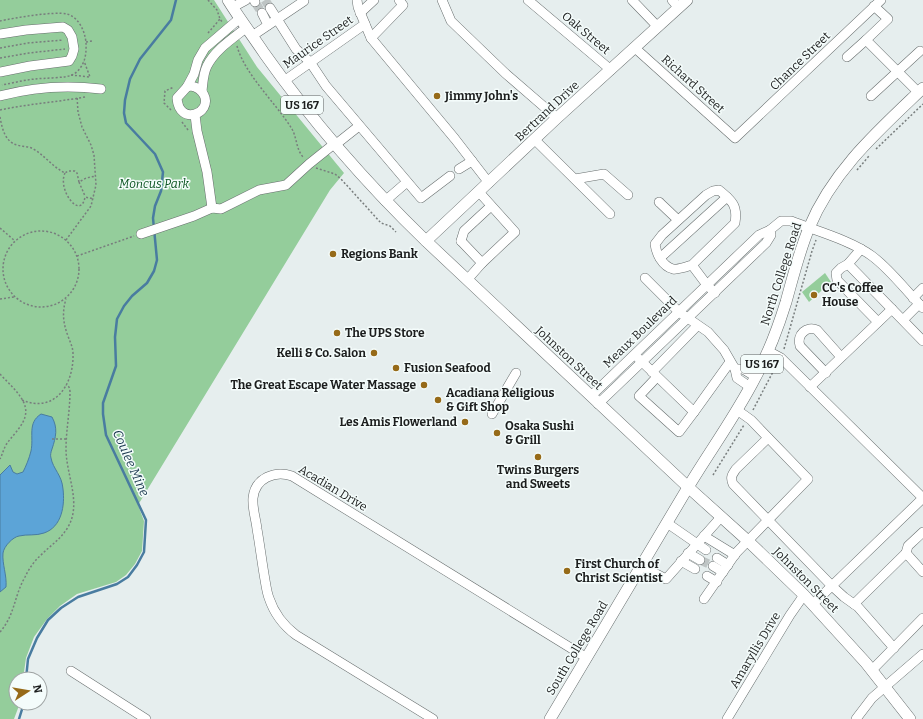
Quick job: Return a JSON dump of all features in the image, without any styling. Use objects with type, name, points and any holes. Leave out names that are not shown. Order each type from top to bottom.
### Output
[{"type":"main road","name":"Bertrand Drive","points":[[426,241],[557,118],[658,27],[679,3]]},
{"type":"main road","name":"Johnston Street","points":[[231,4],[284,81],[334,145],[386,201],[467,280],[688,487],[748,541],[804,595],[886,686],[910,719]]},
{"type":"main road","name":"North College Road","points":[[688,487],[756,377],[777,329],[809,228],[828,192],[849,161],[868,140],[921,90]]},
{"type":"main road","name":"South College Road","points":[[550,719],[688,487]]},
{"type":"street","points":[[231,4],[246,0]]},
{"type":"street","points":[[246,27],[216,52],[207,66],[202,91],[205,98],[205,105],[201,111],[195,115],[188,115],[181,111],[177,105],[177,98],[187,87],[194,74],[198,60],[205,48],[246,27],[268,25],[304,1],[303,0]]},
{"type":"street","name":"Maurice Street","points":[[284,81],[365,24],[360,13],[357,0]]},
{"type":"street","points":[[360,13],[374,0]]},
{"type":"street","points":[[371,38],[403,5],[399,0]]},
{"type":"street","points":[[442,0],[451,21],[505,73],[557,118]]},
{"type":"street","name":"Oak Street","points":[[528,0],[611,70]]},
{"type":"street","points":[[632,0],[658,27]]},
{"type":"street","points":[[847,57],[888,19],[878,3]]},
{"type":"street","name":"Chance Street","points":[[735,138],[878,3]]},
{"type":"street","points":[[268,25],[266,10],[278,19],[296,49],[310,62],[326,86],[421,198],[450,176]]},
{"type":"street","points":[[365,24],[371,38],[489,183]]},
{"type":"street","points":[[0,34],[63,27],[68,30],[72,37],[74,49],[69,61],[30,66],[0,72]]},
{"type":"street","points":[[866,40],[898,72],[921,90]]},
{"type":"street","name":"Richard Street","points":[[635,48],[735,138]]},
{"type":"street","points":[[871,96],[920,51]]},
{"type":"street","points":[[0,96],[59,87],[76,86],[101,89]]},
{"type":"street","points":[[187,87],[195,87],[202,91]]},
{"type":"street","points":[[195,115],[197,131],[207,172],[212,208]]},
{"type":"street","points":[[141,234],[194,216],[212,208],[221,210],[259,190],[286,185],[309,164],[359,126]]},
{"type":"street","points":[[535,140],[610,214]]},
{"type":"street","points":[[459,169],[472,161]]},
{"type":"street","points":[[575,179],[604,174],[628,195]]},
{"type":"street","points":[[386,201],[407,182]]},
{"type":"street","points":[[713,190],[719,190],[727,197],[733,202],[737,214],[736,223],[692,265],[672,269],[658,256],[655,244],[662,235],[706,195],[713,190]]},
{"type":"street","points":[[467,280],[482,263],[515,232],[490,207],[479,192]]},
{"type":"street","points":[[660,258],[727,197]]},
{"type":"street","points":[[659,202],[678,220]]},
{"type":"street","points":[[482,263],[461,242],[464,231],[490,207]]},
{"type":"street","name":"Meaux Boulevard","points":[[595,400],[634,354],[759,235],[786,220],[861,249],[874,257],[918,303]]},
{"type":"street","name":"Meaux Boulevard","points":[[595,400],[642,362],[688,319],[766,243],[771,235],[770,230]]},
{"type":"street","points":[[861,249],[848,264],[836,273],[837,280],[878,322]]},
{"type":"street","points":[[848,264],[923,341]]},
{"type":"street","points":[[692,265],[714,293]]},
{"type":"street","points":[[645,278],[679,312],[697,326],[708,332],[724,350],[737,378],[750,387]]},
{"type":"street","points":[[903,320],[918,303],[923,288]]},
{"type":"street","points":[[810,387],[892,309]]},
{"type":"street","points":[[697,326],[654,374],[639,396],[679,432],[732,366]]},
{"type":"street","points":[[826,373],[800,346],[798,341],[800,336],[808,329],[813,328],[817,330],[842,357]]},
{"type":"street","points":[[768,351],[780,357],[923,498],[813,604]]},
{"type":"street","points":[[634,354],[694,412]]},
{"type":"street","points":[[732,366],[743,369],[756,377]]},
{"type":"street","points":[[492,414],[516,373]]},
{"type":"street","points":[[704,599],[735,555],[808,479],[748,418],[737,410]]},
{"type":"street","points":[[768,438],[736,469],[731,479],[733,484],[832,586],[858,607],[894,648]]},
{"type":"street","name":"Acadian Drive","points":[[433,719],[296,636],[283,624],[269,598],[253,498],[256,486],[268,476],[286,474],[292,476],[587,658]]},
{"type":"street","points":[[641,566],[666,579],[721,517]]},
{"type":"street","points":[[667,523],[706,550]]},
{"type":"street","points":[[854,604],[906,553],[908,546],[923,532]]},
{"type":"street","points":[[704,536],[735,555]]},
{"type":"street","points":[[688,553],[700,560]]},
{"type":"street","points":[[906,553],[923,572]]},
{"type":"street","points":[[717,558],[726,568]]},
{"type":"street","points":[[682,561],[695,569]]},
{"type":"street","points":[[712,566],[726,568]]},
{"type":"street","points":[[707,576],[717,582]]},
{"type":"street","name":"Amaryllis Drive","points":[[727,719],[790,615],[804,595]]},
{"type":"street","points":[[872,670],[923,618]]},
{"type":"street","points":[[856,719],[872,698],[923,654]]},
{"type":"street","points":[[71,671],[146,719]]},
{"type":"path","points":[[208,0],[217,10],[220,20]]},
{"type":"path","points":[[0,20],[28,16],[67,14],[75,18],[80,23],[86,42],[85,58],[82,66],[71,75]]},
{"type":"path","points":[[0,48],[39,42],[66,40]]},
{"type":"path","points":[[86,42],[92,41]]},
{"type":"path","points":[[237,45],[246,66],[292,129],[298,150],[309,164],[324,172],[336,174],[381,223],[390,226],[396,232]]},
{"type":"path","points":[[0,58],[67,49],[67,47]]},
{"type":"path","points":[[2,84],[71,75],[90,77],[86,71],[84,61]]},
{"type":"path","points":[[0,110],[78,99],[78,112],[82,127],[94,155],[96,185],[94,199],[86,214],[66,240]]},
{"type":"path","points":[[854,174],[873,152],[923,104]]},
{"type":"path","points":[[0,118],[3,132],[11,142],[18,146],[25,146],[35,150],[46,158],[52,166],[65,173]]},
{"type":"path","points":[[68,170],[75,171],[77,173],[85,197],[82,204],[78,205],[71,203],[64,186],[63,181],[65,173],[68,170]]},
{"type":"path","points":[[79,182],[86,178],[96,176]]},
{"type":"path","points":[[85,197],[94,199]]},
{"type":"path","points":[[0,228],[16,241]]},
{"type":"path","points":[[35,232],[46,232],[57,235],[66,240],[73,248],[77,256],[79,276],[76,286],[66,299],[53,306],[43,308],[33,307],[23,303],[14,296],[7,287],[4,275],[4,263],[8,251],[16,241],[25,235],[35,232]]},
{"type":"path","points":[[713,475],[748,418],[780,357],[812,251],[820,232]]},
{"type":"path","points":[[77,256],[141,234]]},
{"type":"path","points":[[0,299],[14,296]]},
{"type":"path","points":[[22,400],[42,404],[61,394],[66,385],[73,360],[72,346],[64,322],[63,314],[66,299]]},
{"type":"path","points":[[0,374],[22,400],[25,412],[23,424],[6,446],[0,459]]},
{"type":"path","points":[[0,632],[12,616],[24,579],[31,565],[63,536],[73,516],[74,496],[67,462],[66,439],[70,396],[69,387],[66,385]]},
{"type":"path","points":[[52,439],[66,439]]},
{"type":"green space","name":"Moncus Park","points":[[0,0],[214,0],[257,67],[344,173],[330,190],[138,505],[144,521],[142,551],[135,564],[126,575],[116,582],[77,594],[60,606],[47,619],[34,637],[26,658],[24,671],[8,671],[8,711],[17,711],[14,719],[0,719]]},
{"type":"green space","points":[[825,273],[831,282],[809,302],[802,292]]},
{"type":"water","points":[[41,414],[52,417],[56,429],[51,456],[52,462],[62,484],[63,508],[58,521],[50,530],[41,534],[22,535],[12,540],[7,545],[3,553],[6,587],[0,592],[0,475],[10,465],[13,472],[17,474],[23,472],[32,446],[32,426]]},
{"type":"waterway","name":"Coulee Mine","points":[[27,671],[28,659],[37,638],[48,620],[61,608],[78,597],[117,584],[128,577],[144,552],[146,520],[106,435],[103,403],[116,366],[115,337],[117,319],[124,306],[132,296],[147,283],[154,271],[157,260],[153,218],[155,206],[161,191],[163,172],[155,154],[126,123],[124,113],[125,100],[130,79],[140,59],[171,20],[176,0]]},
{"type":"waterway","name":"Coulee Mine","points":[[19,719],[22,711]]},
{"type":"tunnel","points":[[265,0],[270,8]]},
{"type":"tunnel","points":[[255,2],[262,13]]},
{"type":"tunnel","points":[[700,560],[713,566]]},
{"type":"place","name":"Jimmy John's","points":[[437,96]]},
{"type":"place","name":"Regions Bank","points":[[333,254]]},
{"type":"place","name":"CC's Coffee House","points":[[814,295]]},
{"type":"place","name":"The UPS Store","points":[[337,333]]},
{"type":"place","name":"Kelli & Co. Salon","points":[[374,353]]},
{"type":"place","name":"Fusion Seafood","points":[[396,368]]},
{"type":"place","name":"The Great Escape Water Massage","points":[[424,385]]},
{"type":"place","name":"Acadiana Religious & Gift Shop","points":[[438,400]]},
{"type":"place","name":"Les Amis Flowerland","points":[[465,422]]},
{"type":"place","name":"Osaka Sushi & Grill","points":[[497,433]]},
{"type":"place","name":"Twins Burgers and Sweets","points":[[538,457]]},
{"type":"place","name":"First Church of Christ Scientist","points":[[567,571]]}]
